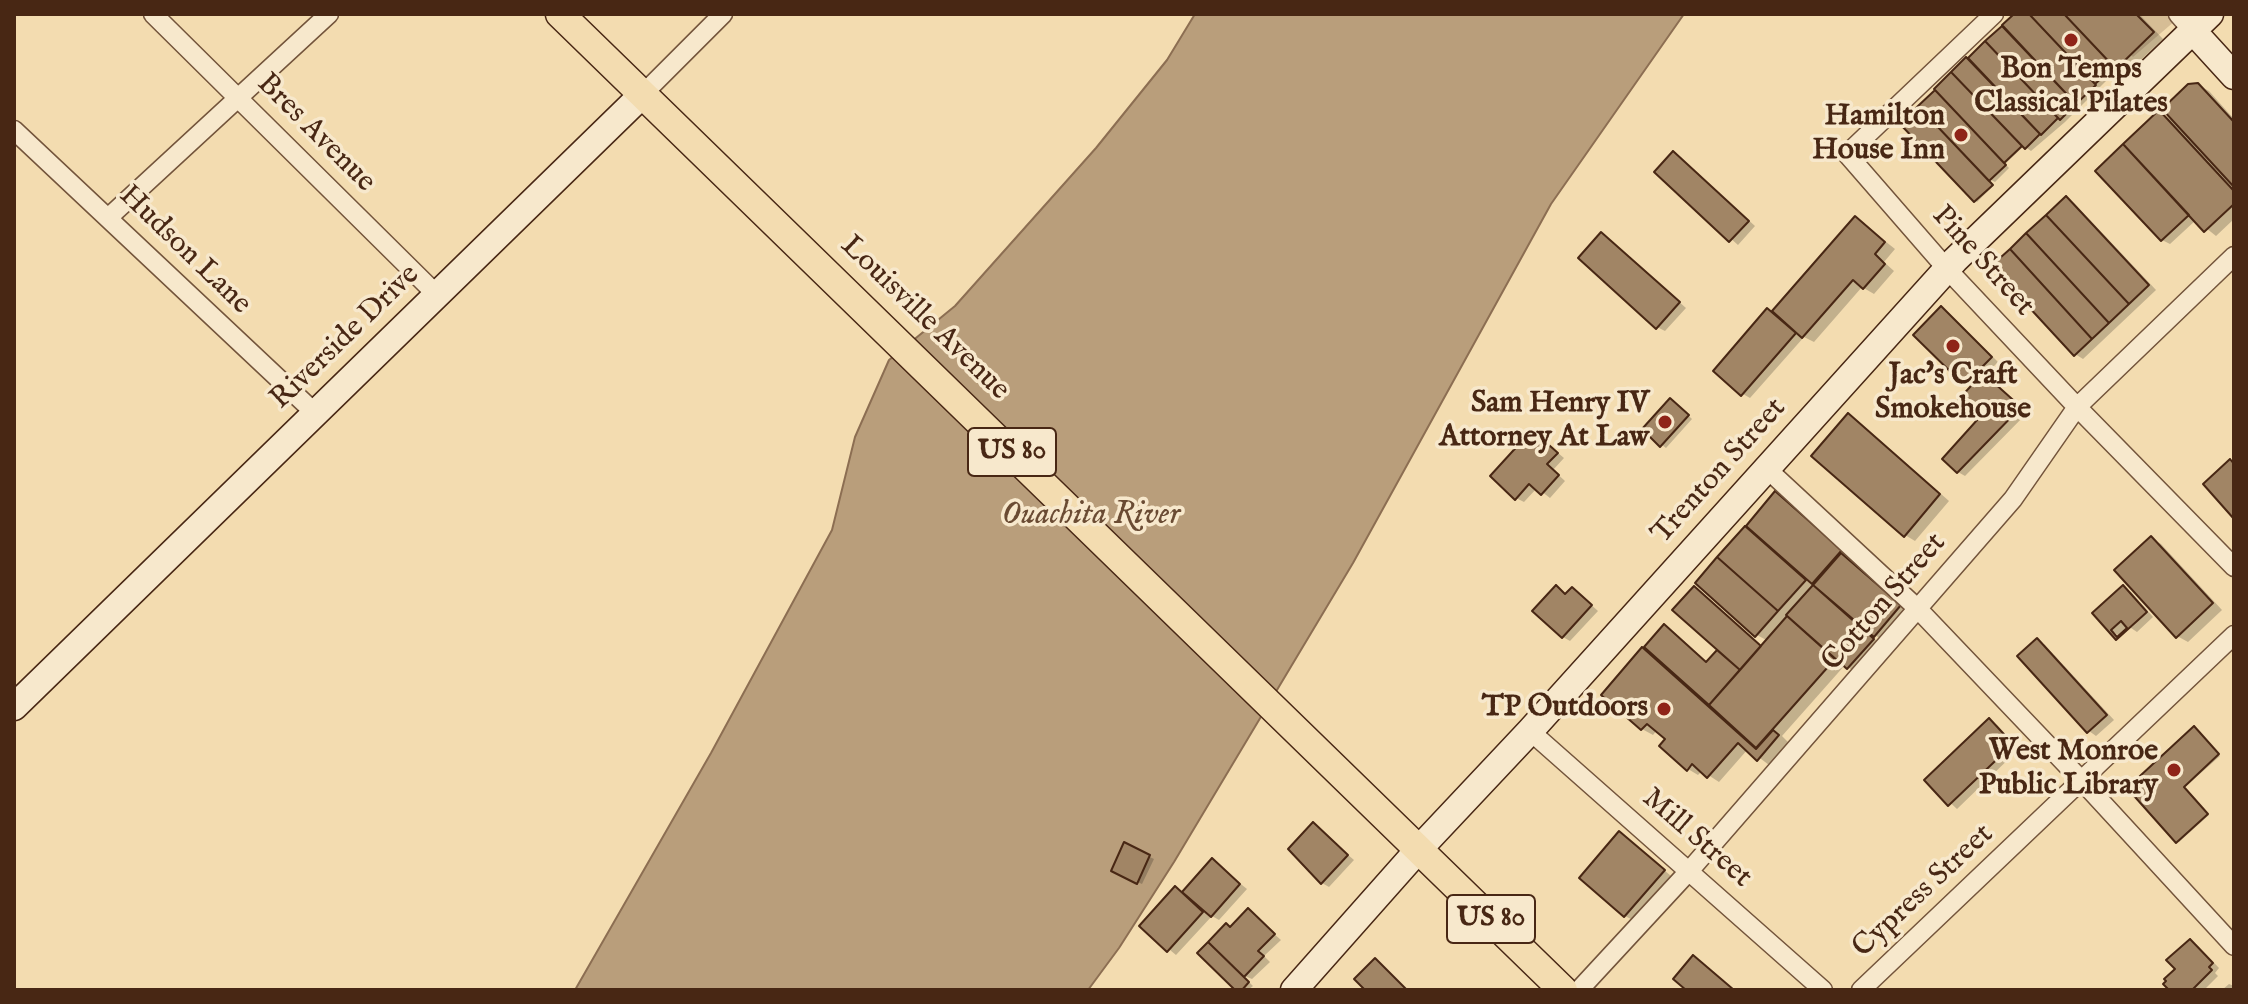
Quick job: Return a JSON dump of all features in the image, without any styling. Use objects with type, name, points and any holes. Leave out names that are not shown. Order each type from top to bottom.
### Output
[{"type":"main road","name":"Louisville Avenue","points":[[560,14],[1419,849]]},
{"type":"main road","name":"US 80","points":[[1419,849],[1563,990]]},
{"type":"street","name":"Bres Avenue","points":[[153,14],[436,294]]},
{"type":"street","points":[[109,217],[329,14]]},
{"type":"street","name":"Riverside Drive","points":[[14,707],[723,14]]},
{"type":"street","name":"Pine Street","points":[[1994,14],[1847,154],[1947,269],[2234,567]]},
{"type":"street","points":[[2193,19],[2234,76]]},
{"type":"street","name":"Trenton Street","points":[[1307,985],[1419,849],[1530,731],[1947,269],[2193,19]]},
{"type":"street","name":"Hudson Lane","points":[[14,130],[315,413]]},
{"type":"street","name":"Cotton Street","points":[[1579,990],[1690,870],[2013,499],[2077,407],[2234,256]]},
{"type":"street","points":[[1766,468],[1917,608],[2234,946]]},
{"type":"street","name":"Cypress Street","points":[[1861,990],[2234,635]]},
{"type":"street","name":"Mill Street","points":[[1530,731],[1823,990]]},
{"type":"shaded area","points":[[2092,14],[2183,14],[2133,57]]},
{"type":"water","name":"Ouachita River","points":[[1195,14],[1684,14],[1551,204],[1353,563],[1174,862],[1088,990],[575,990],[711,753],[832,530],[855,437],[889,360],[955,306],[1096,148],[1167,60]]},
{"type":"building","points":[[2014,14],[2029,14],[2096,85],[2076,104],[2002,25]]},
{"type":"building","name":"Bon Temps Classical Pilates","points":[[2029,14],[2064,14],[2114,67],[2095,84]]},
{"type":"building","points":[[2064,14],[2136,14],[2154,32],[2116,69]]},
{"type":"building","points":[[2002,26],[2076,104],[2060,120],[1985,41]]},
{"type":"building","points":[[1985,41],[2058,118],[2041,135],[1968,58]]},
{"type":"building","points":[[1966,57],[2040,134],[2025,149],[1951,72]]},
{"type":"building","points":[[1951,72],[2022,146],[2004,163],[1934,89]]},
{"type":"building","points":[[2198,83],[2234,122],[2234,187],[2162,109],[2188,84]]},
{"type":"building","name":"Hamilton House Inn","points":[[1935,90],[2006,165],[1989,181],[1918,106]]},
{"type":"building","points":[[1918,106],[1993,185],[1974,202],[1900,124]]},
{"type":"building","points":[[2159,110],[2234,191],[2234,204],[2204,232],[2123,144]]},
{"type":"building","points":[[2123,144],[2189,215],[2161,241],[2095,171]]},
{"type":"building","points":[[1673,151],[1749,221],[1729,242],[1654,172]]},
{"type":"building","points":[[2066,196],[2149,285],[2129,304],[2046,215]]},
{"type":"building","points":[[2046,215],[2129,304],[2109,323],[2026,233]]},
{"type":"building","points":[[1855,216],[1885,242],[1875,254],[1885,264],[1863,289],[1853,280],[1802,338],[1772,311]]},
{"type":"building","points":[[1601,232],[1680,302],[1656,329],[1578,258]]},
{"type":"building","points":[[2026,233],[2109,323],[2092,339],[2010,249]]},
{"type":"building","points":[[2010,249],[2092,339],[2074,356],[1991,266]]},
{"type":"building","name":"Jac's Craft Smokehouse","points":[[1941,306],[1992,357],[1964,385],[1913,335]]},
{"type":"building","points":[[1767,308],[1796,333],[1741,396],[1713,371]]},
{"type":"building","points":[[1983,373],[2021,407],[1957,473],[1942,459],[1978,419],[1958,400]]},
{"type":"building","name":"Sam Henry IV Attorney At Law","points":[[1670,398],[1689,415],[1660,447],[1642,429]]},
{"type":"building","points":[[1848,413],[1940,494],[1904,537],[1811,456]]},
{"type":"building","points":[[1532,430],[1558,453],[1547,464],[1559,475],[1541,495],[1529,484],[1515,500],[1490,476]]},
{"type":"building","points":[[2230,459],[2234,464],[2234,519],[2203,484]]},
{"type":"building","points":[[1775,491],[1842,550],[1812,584],[1746,526]]},
{"type":"building","points":[[1745,526],[1806,580],[1778,611],[1717,557]]},
{"type":"building","points":[[2151,536],[2213,603],[2176,638],[2114,570]]},
{"type":"building","points":[[1841,553],[1901,605],[1874,637],[1813,585]]},
{"type":"building","points":[[1717,557],[1778,611],[1755,637],[1695,583]]},
{"type":"building","points":[[1556,585],[1565,594],[1572,587],[1592,605],[1562,638],[1532,611]]},
{"type":"building","points":[[1813,585],[1874,639],[1847,669],[1786,615]]},
{"type":"building","points":[[2123,585],[2147,612],[2116,640],[2092,613]],"holes":[[[2121,621],[2127,628],[2117,637],[2111,630]]]},
{"type":"building","points":[[1694,586],[1761,646],[1740,670],[1672,610]]},
{"type":"building","points":[[1787,616],[1835,659],[1756,748],[1709,705]]},
{"type":"building","points":[[1664,624],[1706,662],[1717,650],[1740,670],[1709,705],[1644,647]]},
{"type":"building","points":[[2037,638],[2107,715],[2087,733],[2017,656]]},
{"type":"building","name":"TP Outdoors","points":[[1642,647],[1756,749],[1773,730],[1779,735],[1757,761],[1738,743],[1707,778],[1692,764],[1687,771],[1659,746],[1665,739],[1647,724],[1641,730],[1601,695]]},
{"type":"building","points":[[1989,718],[2013,744],[1948,806],[1924,780]]},
{"type":"building","name":"West Monroe Public Library","points":[[2194,726],[2219,754],[2184,787],[2208,814],[2176,843],[2127,788]]},
{"type":"building","points":[[1313,822],[1348,855],[1321,884],[1288,849]]},
{"type":"building","points":[[1619,831],[1665,870],[1624,917],[1579,878]]},
{"type":"building","points":[[1124,842],[1150,855],[1137,884],[1111,871]]},
{"type":"building","points":[[1212,858],[1240,884],[1211,917],[1182,892]]},
{"type":"building","points":[[1175,886],[1203,912],[1167,952],[1139,926]]},
{"type":"building","points":[[1248,908],[1275,934],[1258,951],[1264,956],[1244,977],[1208,942],[1226,923],[1230,927]]},
{"type":"building","points":[[2190,939],[2213,963],[2209,967],[2212,970],[2192,990],[2169,990],[2163,984],[2164,979],[2175,969],[2166,960]]},
{"type":"building","points":[[1208,942],[1249,982],[1242,990],[1235,990],[1197,953]]},
{"type":"building","points":[[1693,955],[1734,990],[1686,990],[1673,979]]},
{"type":"building","points":[[1375,958],[1407,990],[1365,990],[1354,979]]},
{"type":"place","name":"Bon Temps Classical Pilates","points":[[2071,40]]},
{"type":"place","name":"Hamilton House Inn","points":[[1961,135]]},
{"type":"place","name":"Jac's Craft Smokehouse","points":[[1953,346]]},
{"type":"place","name":"Sam Henry IV Attorney At Law","points":[[1665,422]]},
{"type":"place","name":"TP Outdoors","points":[[1664,709]]},
{"type":"place","name":"West Monroe Public Library","points":[[2174,770]]}]
